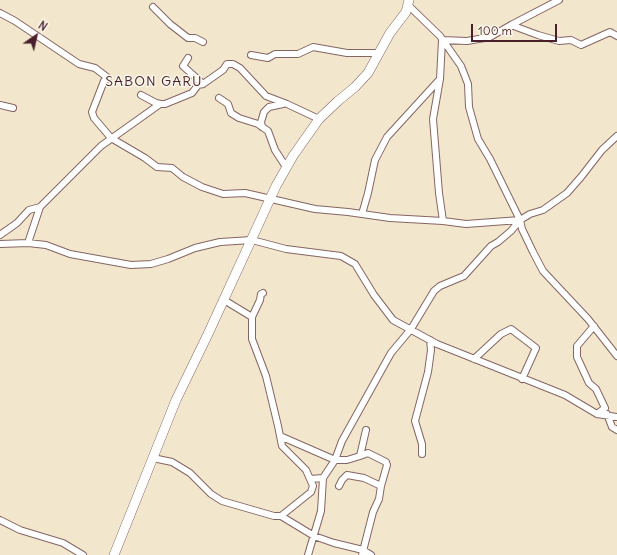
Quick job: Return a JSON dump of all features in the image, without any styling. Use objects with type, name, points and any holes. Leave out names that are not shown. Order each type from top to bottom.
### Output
[{"type":"street","points":[[442,40],[467,41],[490,37],[559,0]]},
{"type":"street","points":[[408,2],[440,36],[458,61],[468,84],[469,107],[478,139],[490,159],[520,220],[522,229],[533,252],[544,271],[594,326],[617,356]]},
{"type":"street","points":[[114,555],[176,400],[286,167],[303,140],[319,120],[368,73],[390,33],[406,12],[408,2]]},
{"type":"street","points":[[153,8],[188,38],[195,38],[203,42]]},
{"type":"street","points":[[0,13],[16,21],[79,64],[95,68],[108,78],[104,81],[92,112],[94,118],[111,138],[158,167],[172,168],[183,177],[202,187],[223,194],[245,193],[259,195],[270,199],[315,209],[390,218],[466,224],[520,220]]},
{"type":"street","points":[[511,25],[559,41],[572,40],[581,45],[610,32],[617,36]]},
{"type":"street","points":[[442,40],[440,79],[433,119],[438,186],[443,221]]},
{"type":"street","points":[[250,55],[268,58],[275,54],[298,54],[313,47],[347,53],[379,53]]},
{"type":"street","points":[[188,58],[183,66],[203,84]]},
{"type":"street","points":[[28,243],[40,207],[101,146],[160,104],[165,104],[192,93],[198,85],[203,84],[223,70],[227,64],[233,64],[240,68],[266,96],[287,104],[319,120]]},
{"type":"street","points":[[362,214],[375,160],[387,137],[440,79]]},
{"type":"street","points":[[141,95],[156,103],[165,104]]},
{"type":"street","points":[[266,96],[269,107]]},
{"type":"street","points":[[219,98],[228,104],[231,113],[239,118],[258,124],[268,131],[275,150],[286,167]]},
{"type":"street","points":[[262,127],[261,122],[264,112],[269,107],[287,104]]},
{"type":"street","points":[[0,105],[13,108]]},
{"type":"street","points":[[308,555],[321,511],[323,478],[391,353],[411,329],[434,291],[440,286],[464,276],[491,246],[511,231],[520,220],[530,214],[543,210],[567,193],[602,150],[617,136]]},
{"type":"street","points":[[0,235],[17,222],[29,210],[40,207]]},
{"type":"street","points":[[0,244],[28,243],[46,245],[70,254],[131,265],[151,264],[195,248],[220,242],[252,240],[286,249],[341,256],[355,264],[374,295],[393,320],[430,340],[565,396],[597,414],[617,417]]},
{"type":"street","points":[[263,293],[261,294],[260,300],[252,317],[252,339],[266,376],[282,446],[296,462],[306,470],[314,486],[311,492],[281,516]]},
{"type":"street","points":[[224,300],[252,317]]},
{"type":"street","points":[[594,326],[577,346],[577,356],[589,383],[596,389],[612,427],[617,430]]},
{"type":"street","points":[[474,359],[501,334],[510,329],[536,348],[522,379]]},
{"type":"street","points":[[422,454],[422,444],[415,421],[428,372],[431,350],[430,340]]},
{"type":"street","points":[[597,414],[605,408]]},
{"type":"street","points":[[360,456],[366,430]]},
{"type":"street","points":[[280,436],[334,460],[347,460],[368,453],[386,462],[387,466],[379,499],[373,512],[362,553]]},
{"type":"street","points":[[153,458],[172,462],[190,473],[211,494],[222,501],[274,516],[281,516],[314,536],[334,544],[371,555]]},
{"type":"street","points":[[339,486],[347,475],[364,478],[381,486]]},
{"type":"street","points":[[310,479],[323,478]]},
{"type":"street","points":[[0,520],[20,530],[63,543],[83,555]]},
{"type":"district","name":"SABON GARU","points":[[154,82]]}]
